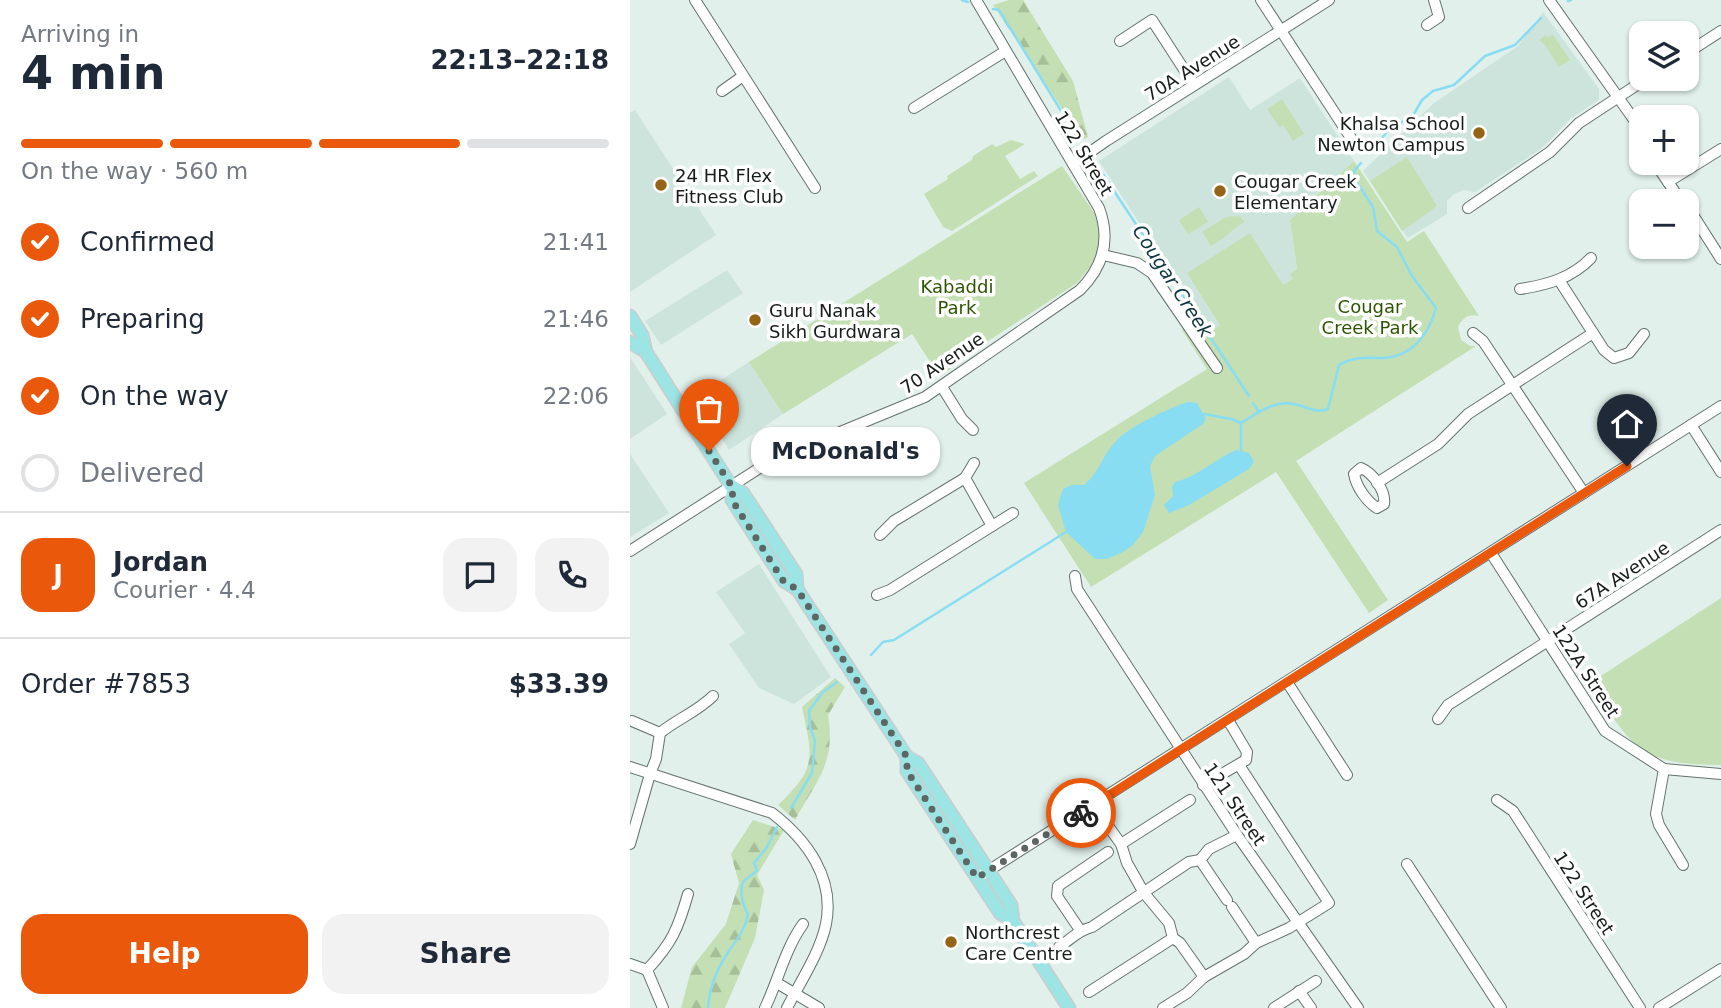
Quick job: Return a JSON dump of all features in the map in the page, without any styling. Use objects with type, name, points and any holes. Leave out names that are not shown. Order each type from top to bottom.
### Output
[{"type":"main road","points":[[630,316],[642,335],[646,352],[732,487],[743,493],[796,574],[797,589],[907,757],[907,771],[983,874],[1000,913],[1013,921],[1069,1008]]},
{"type":"main road","points":[[630,342],[646,352]]},
{"type":"street","points":[[695,0],[815,188]]},
{"type":"street","name":"122 Street","points":[[976,0],[1004,52],[1099,208],[1104,222],[1103,255]]},
{"type":"street","points":[[1261,0],[1351,138]]},
{"type":"street","name":"70A Avenue","points":[[1073,164],[1329,0]]},
{"type":"street","points":[[1427,25],[1439,17],[1434,0]]},
{"type":"street","points":[[1549,0],[1570,30],[1574,41],[1629,114]]},
{"type":"street","points":[[1120,41],[1152,20],[1194,85]]},
{"type":"street","points":[[1699,45],[1721,31]]},
{"type":"street","points":[[914,108],[1004,52]]},
{"type":"street","points":[[722,91],[743,76]]},
{"type":"street","points":[[1468,208],[1550,152],[1579,123],[1629,90]]},
{"type":"street","points":[[1616,98],[1629,120]]},
{"type":"street","points":[[1670,180],[1721,149]]},
{"type":"street","points":[[1666,175],[1677,189]]},
{"type":"street","points":[[1668,175],[1675,189]]},
{"type":"street","points":[[1699,226],[1721,259]]},
{"type":"street","points":[[1103,255],[1137,263],[1152,273],[1217,368]]},
{"type":"street","name":"70 Avenue","points":[[630,551],[772,460],[902,408],[942,387],[978,358],[1080,290],[1091,279],[1103,255]]},
{"type":"street","points":[[1520,289],[1559,280],[1581,268],[1591,258]]},
{"type":"street","points":[[1559,280],[1604,350],[1614,358],[1629,353],[1644,334]]},
{"type":"street","points":[[1472,333],[1483,341],[1584,493]]},
{"type":"street","points":[[1377,483],[1438,444],[1468,414],[1593,333]]},
{"type":"street","points":[[942,387],[962,419],[973,429]]},
{"type":"street","points":[[983,874],[1721,406]]},
{"type":"street","points":[[1691,425],[1721,472]]},
{"type":"street","points":[[880,534],[894,521],[965,478],[974,463]]},
{"type":"street","points":[[965,478],[992,526]]},
{"type":"street","points":[[877,595],[890,590],[1013,513]]},
{"type":"street","name":"67A Avenue","points":[[1438,719],[1448,705],[1721,530]]},
{"type":"street","name":"122A Street","points":[[1491,553],[1605,731],[1664,769]]},
{"type":"street","name":"121 Street","points":[[1075,576],[1077,590],[1180,750],[1358,1008]]},
{"type":"street","points":[[1287,682],[1347,775]]},
{"type":"street","points":[[630,844],[656,758],[660,733],[675,720],[700,708],[713,696]]},
{"type":"street","points":[[1203,785],[1246,760],[1247,752],[1228,720]]},
{"type":"street","points":[[632,721],[660,733]]},
{"type":"street","points":[[1163,1008],[1187,993],[1204,977],[1244,954],[1256,943],[1298,923],[1329,903],[1239,765]]},
{"type":"street","points":[[630,767],[772,813],[806,843],[819,866],[829,900],[826,926],[786,1008]]},
{"type":"street","points":[[1683,865],[1659,825],[1656,814],[1664,769],[1721,774]]},
{"type":"street","points":[[1121,844],[1190,800]]},
{"type":"street","name":"122 Street","points":[[1497,800],[1513,811],[1640,1008]]},
{"type":"street","points":[[1093,805],[1121,844],[1127,863],[1144,893],[1169,923],[1173,938],[1180,943],[1204,977]]},
{"type":"street","points":[[1059,947],[1080,930],[1092,927],[1189,862],[1200,860],[1209,849],[1237,835]]},
{"type":"street","points":[[1080,930],[1057,896],[1058,886],[1108,852]]},
{"type":"street","points":[[1200,860],[1256,943]]},
{"type":"street","points":[[1407,864],[1501,1008]]},
{"type":"street","points":[[647,970],[669,946],[688,894]]},
{"type":"street","points":[[765,1008],[794,937],[803,925]]},
{"type":"street","points":[[1088,992],[1173,938]]},
{"type":"street","points":[[630,964],[647,970],[663,1008]]},
{"type":"street","points":[[1659,1008],[1721,969]]},
{"type":"street","points":[[1273,1008],[1316,981]]},
{"type":"street","points":[[777,983],[819,1008]]},
{"type":"street","points":[[1299,991],[1311,1008]]},
{"type":"shaded area","name":"Khalsa School Newton Campus","points":[[1543,12],[1599,89],[1599,100],[1571,118],[1541,149],[1475,192],[1464,190],[1454,194],[1447,201],[1447,214],[1408,238],[1363,171],[1434,103],[1518,46]]},
{"type":"shaded area","name":"Cougar Creek Elementary","points":[[1229,77],[1250,110],[1300,78],[1354,161],[1290,220],[1298,276],[1210,332],[1099,161]]},
{"type":"shaded area","points":[[635,110],[716,235],[630,292],[630,113]]},
{"type":"shaded area","points":[[727,270],[743,293],[661,345],[645,321]]},
{"type":"shaded area","points":[[630,357],[667,414],[630,439]]},
{"type":"shaded area","points":[[749,362],[783,414],[729,450],[696,396]]},
{"type":"shaded area","points":[[630,454],[669,513],[630,537]]},
{"type":"shaded area","points":[[759,564],[831,677],[794,704],[759,688],[729,644],[745,633],[716,592]]},
{"type":"green space","points":[[1009,0],[1023,0],[1073,81],[1088,137],[1083,140],[993,5]]},
{"type":"green space","points":[[1546,35],[1553,35],[1570,60],[1559,67],[1539,40]]},
{"type":"green space","points":[[1282,99],[1304,134],[1293,141],[1283,125],[1279,127],[1267,109]]},
{"type":"green space","points":[[1011,140],[1025,144],[1005,156],[1020,179],[1034,171],[1038,176],[952,231],[943,227],[924,194],[948,179],[947,176],[992,144],[996,147]]},
{"type":"green space","points":[[1407,157],[1437,206],[1402,231],[1370,181]]},
{"type":"green space","name":"Cougar Creek Park","points":[[1354,161],[1407,242],[1424,231],[1479,316],[1466,317],[1458,327],[1461,340],[1470,346],[1476,346],[1296,461],[1388,600],[1369,613],[1276,472],[1091,587],[1024,483],[1207,369],[1182,330],[1193,320],[1195,313],[1192,305],[1210,332],[1220,325],[1187,273],[1250,233],[1283,285],[1293,279],[1290,274],[1297,269],[1290,220]]},
{"type":"green space","name":"Kabaddi Park","points":[[1062,166],[1095,214],[1100,229],[1096,260],[1077,283],[974,350],[940,377],[912,334],[783,414],[749,362]]},
{"type":"green space","points":[[1199,207],[1208,222],[1188,234],[1179,220]]},
{"type":"green space","points":[[1240,216],[1244,222],[1211,246],[1202,232],[1226,217]]},
{"type":"green space","points":[[1721,598],[1721,765],[1672,761],[1655,756],[1629,737],[1590,683]]},
{"type":"green space","points":[[835,678],[845,687],[828,715],[830,732],[827,759],[795,820],[778,805],[800,781],[809,762],[810,751],[802,707]]},
{"type":"green space","points":[[753,820],[784,830],[757,875],[764,890],[755,938],[725,1008],[681,1008],[692,967],[726,924],[739,883],[731,854]]},
{"type":"water","points":[[1188,402],[1197,403],[1206,419],[1203,424],[1155,456],[1150,466],[1155,495],[1143,532],[1133,545],[1123,552],[1107,559],[1095,559],[1066,532],[1058,505],[1063,489],[1072,485],[1084,485],[1094,475],[1112,446],[1130,430]]},
{"type":"water","points":[[1236,450],[1249,453],[1254,462],[1249,469],[1189,505],[1169,513],[1164,505],[1173,496],[1172,487],[1175,482],[1191,476]]},
{"type":"waterway","name":"Cougar Creek","points":[[962,0],[968,2]]},
{"type":"waterway","name":"Cougar Creek","points":[[993,9],[999,10],[1079,140]]},
{"type":"waterway","name":"Cougar Creek","points":[[1370,152],[1393,125],[1411,119],[1422,100],[1433,91],[1454,85],[1485,56],[1515,45],[1541,18]]},
{"type":"waterway","name":"Cougar Creek","points":[[1355,179],[1354,171],[1361,163]]},
{"type":"waterway","name":"Cougar Creek","points":[[1097,165],[1249,396]]},
{"type":"waterway","name":"Cougar Creek","points":[[1241,451],[1241,423],[1266,408],[1280,404],[1294,404],[1319,411],[1328,409],[1339,365],[1355,359],[1393,357],[1403,353],[1418,342],[1433,318],[1436,308],[1412,276],[1397,247],[1377,231],[1373,207],[1358,184]]},
{"type":"waterway","name":"Cougar Creek","points":[[1253,403],[1259,412]]},
{"type":"waterway","name":"Cougar Creek","points":[[1204,414],[1241,423]]},
{"type":"waterway","name":"Cougar Creek","points":[[871,655],[883,642],[894,640],[1066,532]]},
{"type":"waterway","name":"Cougar Creek","points":[[791,808],[812,773],[815,741],[810,727],[809,711],[822,693],[837,682]]},
{"type":"waterway","name":"Cougar Creek","points":[[708,1008],[716,973],[747,920],[742,884],[757,870],[754,863],[767,847],[777,827]]},
{"type":"way so far","points":[[709,451],[733,488],[732,500],[784,582],[797,589],[907,757],[907,771],[977,878],[1081,813]]},
{"type":"place","name":"Khalsa School Newton Campus","points":[[1479,133]]},
{"type":"place","name":"24 HR Flex Fitness Club","points":[[661,185]]},
{"type":"place","name":"Cougar Creek Elementary","points":[[1220,191]]},
{"type":"place","name":"Guru Nanak Sikh Gurdwara","points":[[755,320]]},
{"type":"place","name":"McDonald's","points":[[709,451]]},
{"type":"place","name":"Northcrest Care Centre","points":[[951,942]]},
{"type":"route","points":[[1081,813],[1627,466]]}]
